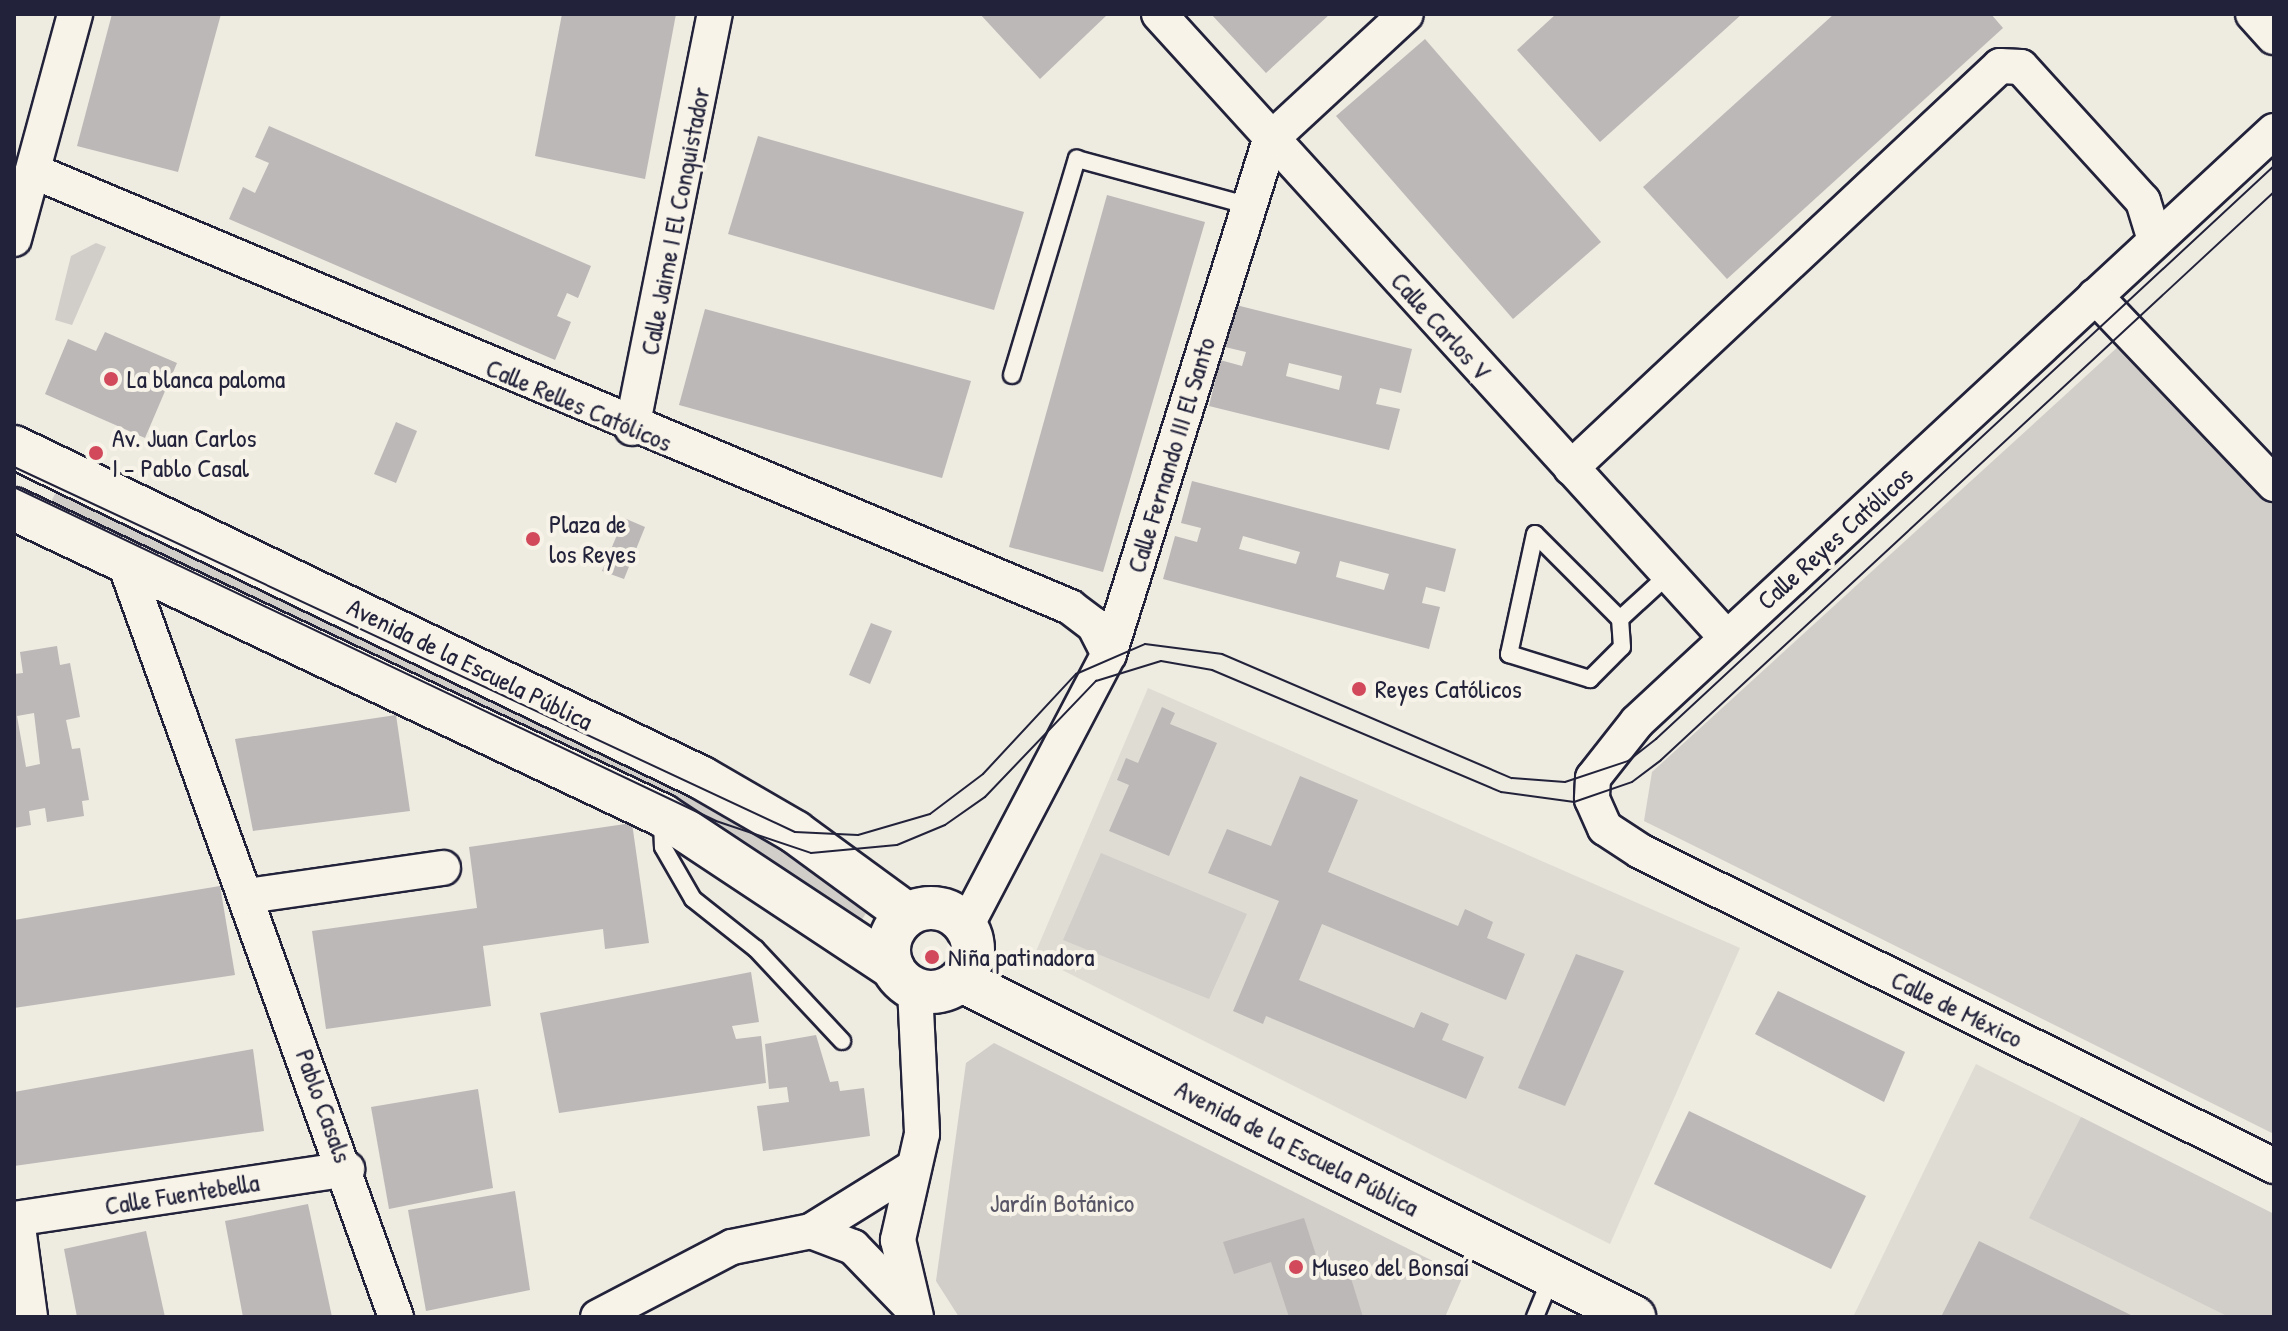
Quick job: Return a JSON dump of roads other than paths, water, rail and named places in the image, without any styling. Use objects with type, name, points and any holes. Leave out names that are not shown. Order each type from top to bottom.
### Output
[{"type":"street","points":[[14,239],[75,14]]},
{"type":"street","name":"Calle Jaime I El Conquistador","points":[[632,428],[715,14]]},
{"type":"street","name":"Calle Carlos V","points":[[1159,14],[1270,140],[1725,636]]},
{"type":"street","name":"Calle Fernando III El Santo","points":[[966,926],[1109,654],[1246,205],[1270,140],[1406,14]]},
{"type":"street","points":[[2253,14],[2274,37]]},
{"type":"street","points":[[1571,468],[2000,66],[2021,67],[2143,201],[2155,240]]},
{"type":"street","name":"Calle Reyes Católicos","points":[[1640,851],[1596,817],[1593,778],[1608,752],[1725,636],[2274,131]]},
{"type":"street","name":"Calle Relles Católicos","points":[[33,171],[632,428],[1070,607],[1094,625],[1109,654]]},
{"type":"street","points":[[2095,296],[2274,484]]},
{"type":"street","name":"Avenida de la Escuela Pública","points":[[14,447],[702,778],[795,832],[907,914]]},
{"type":"street","name":"Avenida de la Escuela Pública","points":[[14,509],[662,815],[904,978]]},
{"type":"street","name":"Pablo Casals","points":[[123,558],[347,1169],[396,1317]]},
{"type":"street","name":"Calle de México","points":[[1640,851],[2274,1166]]},
{"type":"street","points":[[248,896],[443,868]]},
{"type":"street","points":[[904,978],[944,989],[960,980],[973,954],[966,926],[934,908],[907,914],[890,938],[904,978],[922,1134],[898,1240],[912,1311]]},
{"type":"street","name":"Avenida de la Escuela Pública","points":[[960,980],[1634,1317]]},
{"type":"street","points":[[598,1317],[732,1247],[811,1231],[914,1167]]},
{"type":"street","name":"Calle Fuentebella","points":[[30,1317],[15,1219],[347,1169]]},
{"type":"street","points":[[811,1231],[853,1247],[912,1311]]},
{"type":"lane","points":[[1012,375],[1077,159],[1246,205]]},
{"type":"lane","points":[[1535,534],[1620,619],[1622,647],[1590,679],[1509,654],[1535,534]]},
{"type":"lane","points":[[1620,619],[1668,575]]},
{"type":"lane","points":[[662,815],[663,847],[693,899],[756,949],[842,1041]]},
{"type":"lane","points":[[1535,1317],[1552,1276]]},
{"type":"tram line","points":[[14,467],[795,832],[858,835],[930,814],[983,774],[1076,674],[1145,644],[1222,654],[1512,778],[1565,782],[1628,761],[1656,739],[2274,166]]},
{"type":"tram line","points":[[14,487],[716,821],[811,853],[897,845],[945,825],[985,797],[1096,681],[1161,661],[1212,670],[1501,792],[1574,802],[1632,782],[1661,760],[2274,192]]},
{"type":"place","name":"La blanca paloma","points":[[111,379]]},
{"type":"place","name":"Av. Juan Carlos I - Pablo Casal","points":[[96,453]]},
{"type":"place","name":"Plaza de los Reyes","points":[[533,539]]},
{"type":"place","name":"Reyes Católicos","points":[[1359,689]]},
{"type":"place","name":"Niña patinadora","points":[[932,957]]},
{"type":"place","name":"Museo del Bonsaí","points":[[1296,1267]]},
{"type":"park label","name":"Jardín Botánico","points":[[1062,1203]]}]
